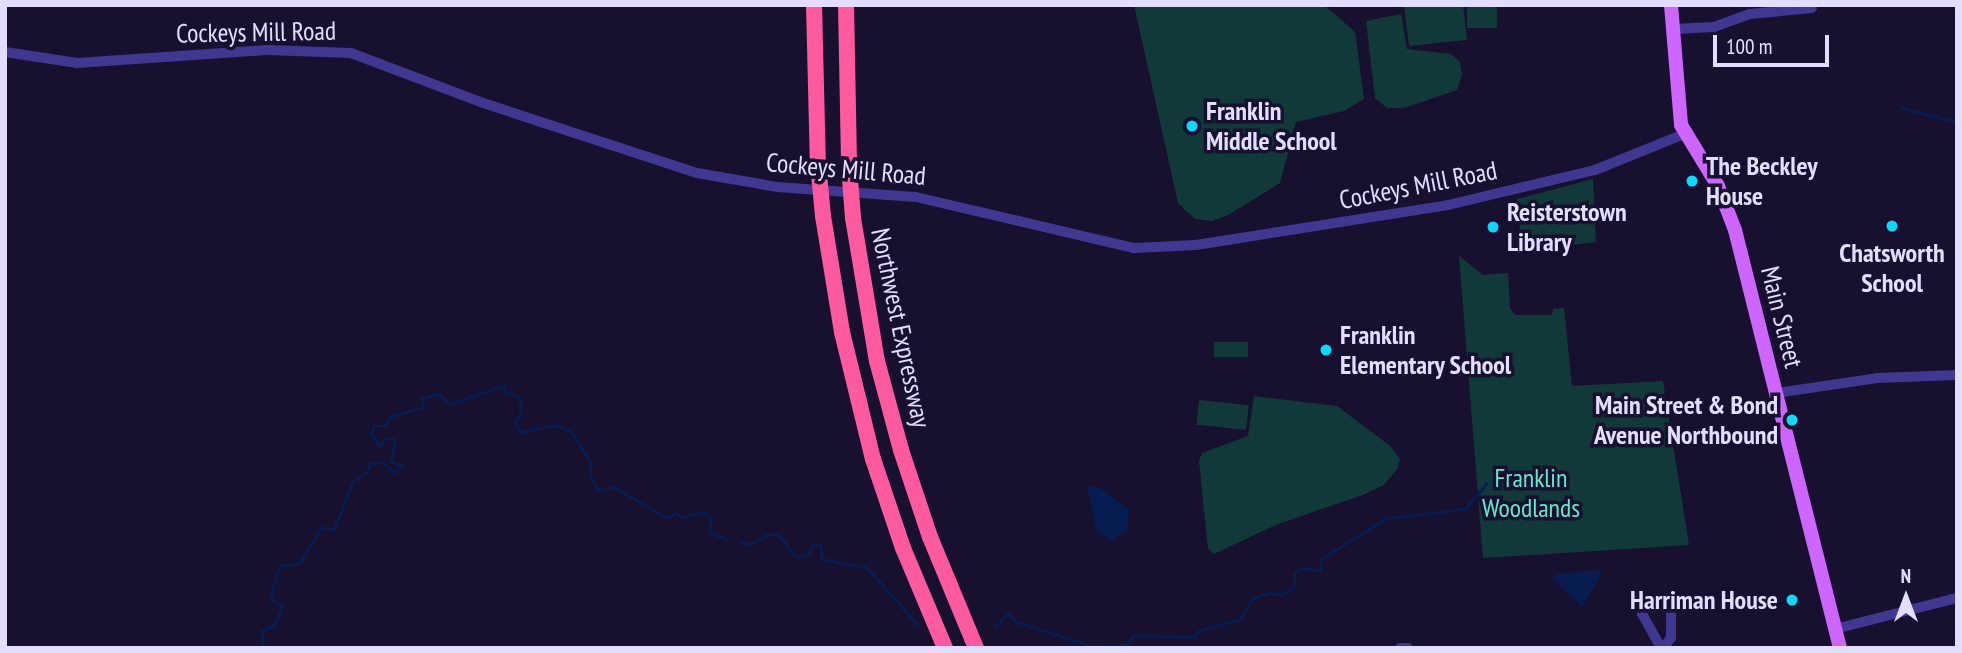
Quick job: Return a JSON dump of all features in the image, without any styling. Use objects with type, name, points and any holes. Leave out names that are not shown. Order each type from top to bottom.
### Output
[{"type":"highway","name":"Northwest Expressway","points":[[814,5],[818,164],[823,216],[842,332],[873,459],[903,548],[945,648]]},
{"type":"highway","name":"Northwest Expressway","points":[[846,5],[849,166],[853,218],[873,338],[901,450],[930,537],[976,648]]},
{"type":"main road","name":"Main Street","points":[[1671,5],[1679,115],[1685,134],[1727,206],[1840,648]]},
{"type":"street","points":[[1673,29],[1714,27],[1750,14],[1812,8]]},
{"type":"street","name":"Cockeys Mill Road","points":[[5,52],[77,63],[267,50],[351,53],[482,103],[697,173],[777,187],[916,197],[1134,248],[1196,245],[1448,205],[1595,170],[1685,134]]},
{"type":"street","points":[[1776,393],[1877,378],[1957,375]]},
{"type":"street","points":[[1835,629],[1957,598]]},
{"type":"street","points":[[1400,648],[1408,648]]},
{"type":"green space","points":[[1134,5],[1324,5],[1355,32],[1364,99],[1344,111],[1296,122],[1280,183],[1228,215],[1212,221],[1195,219],[1178,203]]},
{"type":"green space","points":[[1404,5],[1463,5],[1467,40],[1409,46]]},
{"type":"green space","points":[[1467,5],[1497,5],[1497,28],[1467,28]]},
{"type":"green space","points":[[1401,14],[1407,49],[1451,54],[1460,62],[1462,75],[1457,90],[1404,108],[1387,108],[1375,98],[1366,21]]},
{"type":"green space","points":[[1593,179],[1596,242],[1522,251],[1517,199]]},
{"type":"green space","name":"Franklin Woodlands","points":[[1459,256],[1483,275],[1508,273],[1510,308],[1515,315],[1552,315],[1553,309],[1564,308],[1572,386],[1663,381],[1689,545],[1483,558]]},
{"type":"green space","points":[[1214,342],[1248,342],[1248,357],[1214,357]]},
{"type":"green space","points":[[1254,396],[1337,406],[1389,445],[1400,459],[1398,468],[1384,485],[1363,495],[1278,524],[1214,554],[1208,549],[1199,461],[1202,453],[1248,436]]},
{"type":"green space","points":[[1199,400],[1249,405],[1246,430],[1196,425]]},
{"type":"water","points":[[1087,486],[1100,488],[1129,509],[1127,532],[1112,540],[1097,533]]},
{"type":"water","points":[[1602,571],[1582,607],[1553,579],[1555,574]]},
{"type":"waterway","points":[[1902,108],[1957,122]]},
{"type":"waterway","points":[[263,648],[262,631],[274,625],[282,608],[270,598],[279,566],[300,563],[321,528],[334,529],[353,481],[367,472],[370,464],[383,462],[394,472],[402,466],[391,462],[395,440],[387,438],[379,447],[371,434],[374,426],[385,426],[390,417],[423,407],[422,398],[439,394],[450,404],[505,385],[505,391],[520,397],[521,413],[516,422],[520,432],[557,425],[572,432],[591,463],[590,476],[599,490],[614,487],[667,518],[675,513],[683,517],[703,512],[711,516],[710,532],[725,539]]},
{"type":"waterway","points":[[995,627],[1008,613],[1017,622],[1092,646],[1127,645],[1134,635],[1194,637],[1198,631],[1240,619],[1253,598],[1268,593],[1283,594],[1294,587],[1294,573],[1301,568],[1320,570],[1322,558],[1387,518],[1465,509],[1486,484]]},
{"type":"waterway","points":[[741,543],[750,544],[768,534],[779,535],[796,557],[809,554],[812,545],[821,545],[822,559],[867,567],[918,625]]},
{"type":"place","name":"Franklin Middle School","points":[[1192,126]]},
{"type":"place","name":"The Beckley House","points":[[1692,181]]},
{"type":"place","name":"Chatsworth School","points":[[1892,226]]},
{"type":"place","name":"Reisterstown Library","points":[[1493,227]]},
{"type":"place","name":"Franklin Elementary School","points":[[1326,350]]},
{"type":"place","name":"Main Street & Bond Avenue Northbound","points":[[1792,420]]},
{"type":"place","name":"Harriman House","points":[[1792,600]]}]
